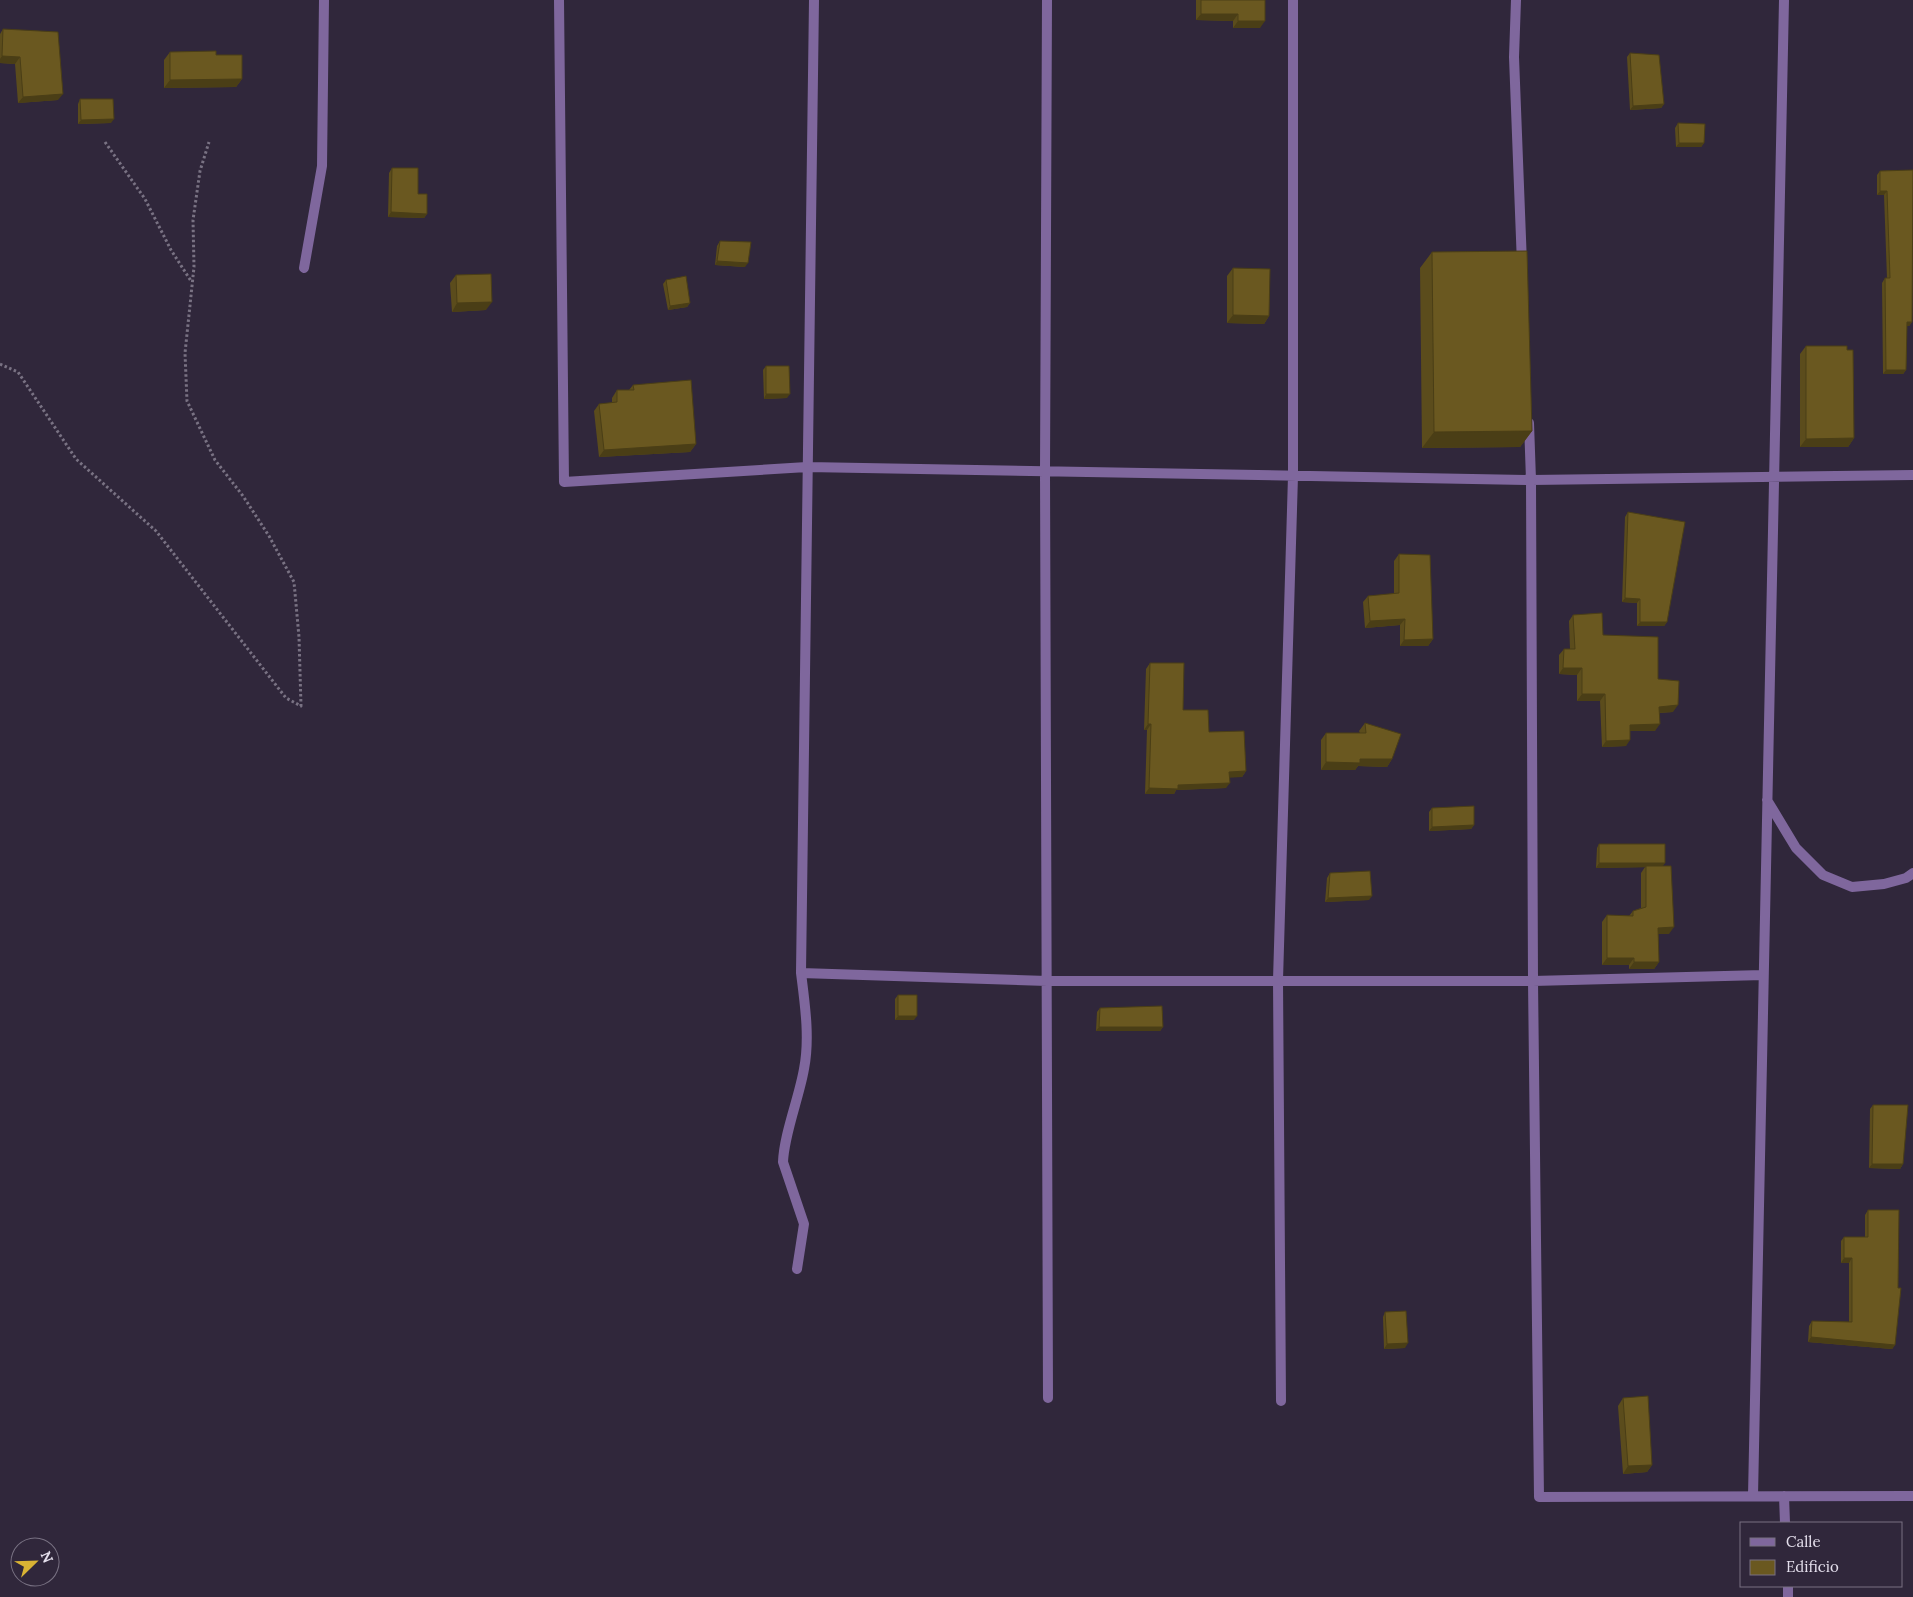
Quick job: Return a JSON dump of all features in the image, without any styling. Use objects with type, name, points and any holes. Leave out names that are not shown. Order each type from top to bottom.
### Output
[{"type":"street","points":[[304,268],[322,166],[324,0]]},
{"type":"street","points":[[560,0],[564,482],[807,467],[1531,480],[1913,475]]},
{"type":"street","points":[[797,1269],[804,1224],[783,1162],[783,1152],[798,1100],[805,1066],[806,1020],[801,974],[814,0]]},
{"type":"street","points":[[1047,0],[1045,471],[1048,1398]]},
{"type":"street","points":[[1281,1401],[1278,980],[1293,476],[1293,0]]},
{"type":"street","points":[[1516,0],[1514,57],[1523,274]]},
{"type":"street","points":[[1753,1496],[1784,0]]},
{"type":"street","points":[[1528,411],[1531,480],[1533,981],[1539,1497],[1913,1496]]},
{"type":"street","points":[[1767,800],[1796,848],[1823,875],[1852,886],[1884,884],[1906,878],[1913,873]]},
{"type":"street","points":[[801,974],[1047,980],[1533,981],[1763,975]]},
{"type":"street","points":[[1784,1496],[1785,1522]]},
{"type":"path","points":[[105,142],[145,198],[171,250],[192,281]]},
{"type":"path","points":[[0,364],[18,372],[76,459],[156,531],[286,698],[301,706],[299,637],[294,582],[269,536],[243,496],[215,460],[187,401],[185,353],[194,267],[193,220],[200,171],[210,142]]},
{"type":"building","points":[[1201,0],[1265,0],[1265,21],[1238,21],[1238,14],[1201,14]]},
{"type":"building","points":[[3,29],[58,32],[63,94],[23,97],[20,57],[2,56]]},
{"type":"building","points":[[216,51],[216,55],[242,55],[242,79],[170,80],[170,52]]},
{"type":"building","points":[[1630,53],[1659,55],[1664,104],[1633,106]]},
{"type":"building","points":[[80,99],[113,99],[114,119],[81,120]]},
{"type":"building","points":[[1678,123],[1705,124],[1704,143],[1679,143]]},
{"type":"building","points":[[392,168],[418,168],[418,194],[427,194],[427,214],[391,212]]},
{"type":"building","points":[[1913,170],[1912,322],[1907,322],[1906,370],[1886,370],[1885,278],[1890,278],[1887,191],[1880,191],[1880,171]]},
{"type":"building","points":[[720,241],[751,242],[748,263],[717,261]]},
{"type":"building","points":[[1527,251],[1532,431],[1434,432],[1432,252]]},
{"type":"building","points":[[1233,268],[1270,269],[1269,316],[1233,315]]},
{"type":"building","points":[[491,274],[492,302],[457,303],[456,275]]},
{"type":"building","points":[[686,276],[690,303],[670,306],[666,280]]},
{"type":"building","points":[[1806,346],[1847,346],[1847,350],[1853,350],[1854,438],[1806,439]]},
{"type":"building","points":[[766,366],[789,366],[790,394],[766,394]]},
{"type":"building","points":[[691,380],[696,444],[604,450],[599,404],[617,402],[617,390],[634,390],[633,385]]},
{"type":"building","points":[[1628,512],[1685,522],[1667,622],[1640,622],[1640,599],[1625,598]]},
{"type":"building","points":[[1399,554],[1430,555],[1433,639],[1404,640],[1405,619],[1370,621],[1368,596],[1399,593]]},
{"type":"building","points":[[1602,613],[1603,635],[1658,637],[1658,679],[1679,681],[1678,705],[1659,707],[1660,724],[1630,725],[1630,740],[1606,741],[1605,694],[1582,694],[1582,668],[1563,668],[1564,649],[1575,649],[1573,615]]},
{"type":"building","points":[[1150,663],[1184,663],[1183,710],[1208,710],[1209,732],[1244,731],[1246,771],[1229,772],[1230,783],[1178,785],[1178,789],[1149,788],[1151,724],[1148,724]]},
{"type":"building","points":[[1365,723],[1401,734],[1392,759],[1360,759],[1360,763],[1326,762],[1326,733],[1366,733]]},
{"type":"building","points":[[1474,806],[1474,825],[1432,827],[1432,808]]},
{"type":"building","points":[[1599,844],[1665,844],[1665,863],[1599,863]]},
{"type":"building","points":[[1646,866],[1671,866],[1674,927],[1658,928],[1659,962],[1634,962],[1634,958],[1607,958],[1607,915],[1633,916],[1633,911],[1646,907]]},
{"type":"building","points":[[1370,871],[1372,896],[1328,898],[1330,873]]},
{"type":"building","points":[[898,995],[917,995],[917,1016],[898,1016]]},
{"type":"building","points":[[1162,1006],[1163,1027],[1099,1027],[1100,1008]]},
{"type":"building","points":[[1873,1105],[1908,1105],[1903,1164],[1872,1164]]},
{"type":"building","points":[[1868,1210],[1899,1210],[1898,1288],[1901,1288],[1895,1345],[1811,1337],[1812,1321],[1852,1322],[1852,1258],[1844,1258],[1844,1237],[1868,1237]]},
{"type":"building","points":[[1406,1311],[1408,1343],[1387,1344],[1385,1312]]},
{"type":"building","points":[[1648,1396],[1652,1465],[1628,1466],[1623,1398]]}]
